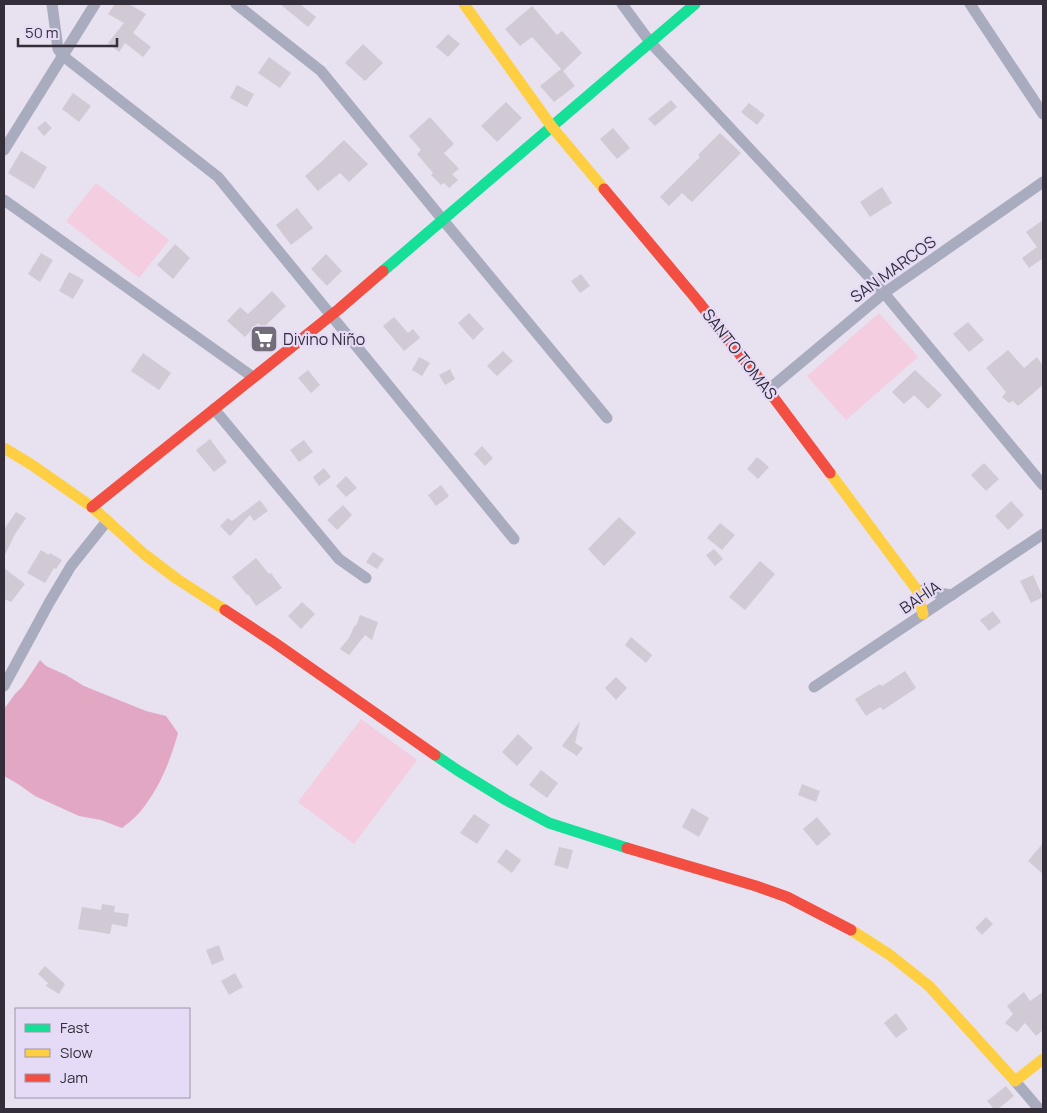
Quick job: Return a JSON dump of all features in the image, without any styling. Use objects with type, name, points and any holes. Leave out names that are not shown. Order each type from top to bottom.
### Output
[{"type":"street","points":[[52,4],[58,49],[63,56],[218,177],[514,539]]},
{"type":"street","points":[[4,150],[95,4]]},
{"type":"street","points":[[236,4],[321,72],[607,418]]},
{"type":"street","name":"SANTO TOMAS","points":[[465,4],[552,126],[697,300],[768,390],[918,590],[923,614]]},
{"type":"street","points":[[622,4],[650,42],[884,293],[1043,485]]},
{"type":"street","points":[[92,507],[331,315],[695,4]]},
{"type":"street","points":[[970,4],[1043,114]]},
{"type":"street","name":"SAN MARCOS","points":[[768,390],[884,293],[1043,182]]},
{"type":"street","points":[[4,200],[253,377]]},
{"type":"street","points":[[214,409],[339,559],[366,578]]},
{"type":"street","points":[[4,448],[92,507],[144,554],[177,579],[275,643],[457,770],[527,812],[549,823],[572,831],[787,897],[843,925],[873,943],[929,986],[1039,1109]]},
{"type":"street","points":[[4,686],[71,566],[107,521]]},
{"type":"street","name":"BAHÍA","points":[[814,687],[1043,534]]},
{"type":"street","points":[[918,590],[952,595]]},
{"type":"street","points":[[1015,1081],[1043,1059]]},
{"type":"shaded area","points":[[96,183],[169,240],[139,278],[66,221]]},
{"type":"shaded area","points":[[879,313],[918,357],[846,420],[807,376]]},
{"type":"shaded area","points":[[40,660],[46,666],[84,686],[146,711],[166,716],[178,733],[167,765],[153,794],[138,814],[122,828],[101,820],[79,816],[35,796],[4,776],[4,709]]},
{"type":"shaded area","points":[[361,719],[417,760],[354,844],[298,802]]},
{"type":"building","points":[[115,4],[129,4],[146,14],[133,33],[151,47],[143,57],[125,43],[119,52],[108,43],[124,23],[108,14]]},
{"type":"building","points":[[280,4],[300,4],[316,17],[308,27]]},
{"type":"building","points":[[532,6],[557,35],[562,31],[582,53],[563,71],[575,86],[554,102],[540,86],[561,69],[532,37],[520,46],[505,29]]},
{"type":"building","points":[[448,34],[460,44],[448,57],[436,47]]},
{"type":"building","points":[[363,44],[383,63],[365,81],[345,63]]},
{"type":"building","points":[[269,57],[291,73],[280,88],[258,73]]},
{"type":"building","points":[[237,85],[254,94],[247,107],[230,98]]},
{"type":"building","points":[[73,93],[91,106],[79,122],[62,109]]},
{"type":"building","points":[[671,100],[677,107],[655,126],[648,119]]},
{"type":"building","points":[[506,102],[522,118],[497,142],[481,126]]},
{"type":"building","points":[[749,103],[765,115],[757,125],[741,112]]},
{"type":"building","points":[[430,117],[454,144],[444,153],[459,169],[452,174],[458,180],[449,188],[444,183],[441,185],[431,175],[433,173],[417,154],[421,150],[409,136]]},
{"type":"building","points":[[45,121],[52,128],[44,136],[37,128]]},
{"type":"building","points":[[613,128],[630,148],[617,159],[600,139]]},
{"type":"building","points":[[720,133],[741,153],[692,202],[682,193],[669,206],[660,197],[700,157],[698,155]]},
{"type":"building","points":[[344,140],[368,164],[349,182],[340,173],[318,191],[305,176]]},
{"type":"building","points":[[21,151],[47,167],[34,189],[8,173]]},
{"type":"building","points":[[882,187],[892,203],[870,217],[860,202]]},
{"type":"building","points":[[297,208],[313,228],[291,245],[276,225]]},
{"type":"building","points":[[1043,220],[1043,258],[1029,268],[1022,258],[1037,247],[1026,232]]},
{"type":"building","points":[[175,244],[190,258],[173,279],[157,265]]},
{"type":"building","points":[[41,253],[53,260],[40,282],[28,274]]},
{"type":"building","points":[[326,254],[342,271],[327,286],[311,269]]},
{"type":"building","points":[[69,272],[84,280],[73,299],[59,291]]},
{"type":"building","points":[[581,274],[590,286],[580,293],[571,281]]},
{"type":"building","points":[[272,291],[286,306],[263,328],[258,323],[245,337],[227,321],[240,307],[248,314]]},
{"type":"building","points":[[469,313],[484,329],[473,340],[458,323]]},
{"type":"building","points":[[394,317],[408,333],[413,329],[420,338],[404,351],[383,326]]},
{"type":"building","points":[[968,322],[984,340],[969,352],[953,334]]},
{"type":"building","points":[[1008,350],[1024,368],[1037,357],[1043,366],[1043,385],[1018,406],[1013,401],[1009,403],[1002,397],[1006,392],[986,368]]},
{"type":"building","points":[[503,351],[513,361],[497,376],[487,366]]},
{"type":"building","points":[[143,353],[171,373],[159,390],[131,371]]},
{"type":"building","points":[[419,357],[430,363],[422,376],[412,370]]},
{"type":"building","points":[[450,369],[455,379],[445,385],[439,375]]},
{"type":"building","points":[[308,370],[320,385],[311,393],[298,378]]},
{"type":"building","points":[[915,370],[942,395],[928,409],[914,395],[904,404],[892,392]]},
{"type":"building","points":[[210,439],[227,462],[214,472],[196,450]]},
{"type":"building","points":[[304,440],[313,452],[299,462],[290,450]]},
{"type":"building","points":[[482,446],[493,458],[485,466],[474,454]]},
{"type":"building","points":[[757,457],[769,467],[758,479],[747,469]]},
{"type":"building","points":[[984,463],[999,479],[986,491],[971,475]]},
{"type":"building","points":[[324,468],[331,477],[319,486],[313,477]]},
{"type":"building","points":[[346,476],[357,488],[346,497],[336,486]]},
{"type":"building","points":[[441,485],[449,496],[436,506],[428,495]]},
{"type":"building","points":[[260,500],[268,511],[254,521],[250,515],[230,536],[220,526],[228,518],[232,521]]},
{"type":"building","points":[[1011,501],[1024,515],[1008,530],[995,516]]},
{"type":"building","points":[[343,505],[352,515],[337,530],[327,520]]},
{"type":"building","points":[[16,512],[26,518],[15,534],[4,557],[4,527]]},
{"type":"building","points":[[619,517],[636,533],[604,566],[588,549]]},
{"type":"building","points":[[720,523],[735,535],[722,550],[707,538]]},
{"type":"building","points":[[714,549],[723,559],[715,566],[706,555]]},
{"type":"building","points":[[41,550],[62,560],[56,569],[54,568],[45,583],[27,573]]},
{"type":"building","points":[[373,552],[384,559],[377,569],[366,562]]},
{"type":"building","points":[[256,558],[269,574],[271,573],[282,588],[256,606],[232,577]]},
{"type":"building","points":[[760,561],[775,574],[745,610],[729,597]]},
{"type":"building","points":[[4,568],[25,584],[11,602],[4,599]]},
{"type":"building","points":[[1033,575],[1043,597],[1031,603],[1020,581]]},
{"type":"building","points":[[302,602],[315,614],[301,629],[288,616]]},
{"type":"building","points":[[993,611],[1001,622],[989,631],[980,620]]},
{"type":"building","points":[[360,615],[378,622],[372,640],[365,635],[349,655],[340,649],[349,638]]},
{"type":"building","points":[[631,637],[652,655],[646,663],[625,645]]},
{"type":"building","points":[[905,671],[916,688],[883,710],[880,707],[866,716],[855,699],[880,684],[882,686]]},
{"type":"building","points":[[616,677],[627,688],[616,700],[605,688]]},
{"type":"building","points":[[580,721],[575,743],[583,748],[577,756],[562,746]]},
{"type":"building","points":[[518,734],[533,748],[517,766],[502,752]]},
{"type":"building","points":[[541,770],[558,783],[547,798],[529,785]]},
{"type":"building","points":[[802,784],[820,791],[816,802],[798,795]]},
{"type":"building","points":[[692,808],[709,818],[699,837],[682,827]]},
{"type":"building","points":[[474,814],[490,825],[477,844],[460,833]]},
{"type":"building","points":[[817,817],[831,834],[817,846],[803,829]]},
{"type":"building","points":[[1043,843],[1043,874],[1028,861]]},
{"type":"building","points":[[559,847],[573,850],[568,869],[554,865]]},
{"type":"building","points":[[506,849],[521,860],[512,873],[497,862]]},
{"type":"building","points":[[102,904],[115,906],[114,912],[129,914],[127,927],[112,924],[110,934],[78,929],[82,907],[101,910]]},
{"type":"building","points":[[986,917],[993,924],[982,935],[975,928]]},
{"type":"building","points":[[219,945],[224,960],[212,965],[206,950]]},
{"type":"building","points":[[45,966],[65,984],[59,994],[46,986],[48,983],[38,974]]},
{"type":"building","points":[[235,973],[243,987],[229,995],[221,981]]},
{"type":"building","points":[[1024,992],[1030,1001],[1043,992],[1043,1030],[1036,1036],[1025,1023],[1017,1032],[1005,1023],[1013,1014],[1007,1006]]},
{"type":"building","points":[[896,1013],[908,1029],[896,1038],[884,1023]]},
{"type":"building","points":[[1006,1086],[1014,1096],[998,1109],[994,1109],[987,1101]]},
{"type":"traffic: fast","points":[[383,271],[695,4]]},
{"type":"traffic: fast","points":[[435,755],[506,800],[549,823],[627,848]]},
{"type":"traffic: slow","points":[[464,4],[552,127],[604,189]]},
{"type":"traffic: slow","points":[[4,448],[92,507],[144,554],[177,579],[225,610]]},
{"type":"traffic: slow","points":[[830,473],[917,590],[923,614]]},
{"type":"traffic: slow","points":[[851,930],[890,955],[929,986],[1015,1081],[1043,1059]]},
{"type":"traffic: jam","points":[[604,189],[697,300],[830,473]]},
{"type":"traffic: jam","points":[[92,507],[339,309],[383,271]]},
{"type":"traffic: jam","points":[[225,610],[435,755]]},
{"type":"traffic: jam","points":[[627,848],[787,897],[851,930]]},
{"type":"place","name":"Divino Niño","points":[[264,339]]}]
